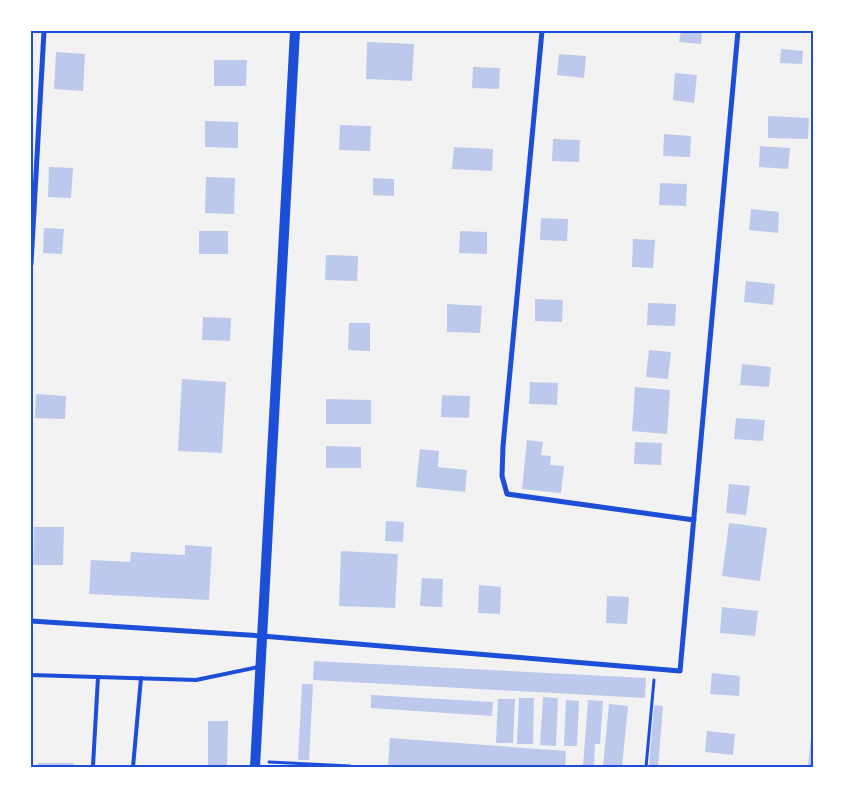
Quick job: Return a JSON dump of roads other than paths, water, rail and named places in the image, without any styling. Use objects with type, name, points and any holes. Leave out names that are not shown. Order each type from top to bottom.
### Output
[{"type":"main road","points":[[255,764],[295,31]]},
{"type":"street","points":[[31,264],[44,31]]},
{"type":"street","points":[[542,31],[503,446],[502,476],[507,494],[694,520]]},
{"type":"street","points":[[31,621],[262,636],[680,671],[738,31]]},
{"type":"lane","points":[[31,675],[196,680],[260,667]]},
{"type":"lane","points":[[93,766],[98,677]]},
{"type":"lane","points":[[133,767],[141,678]]}]
